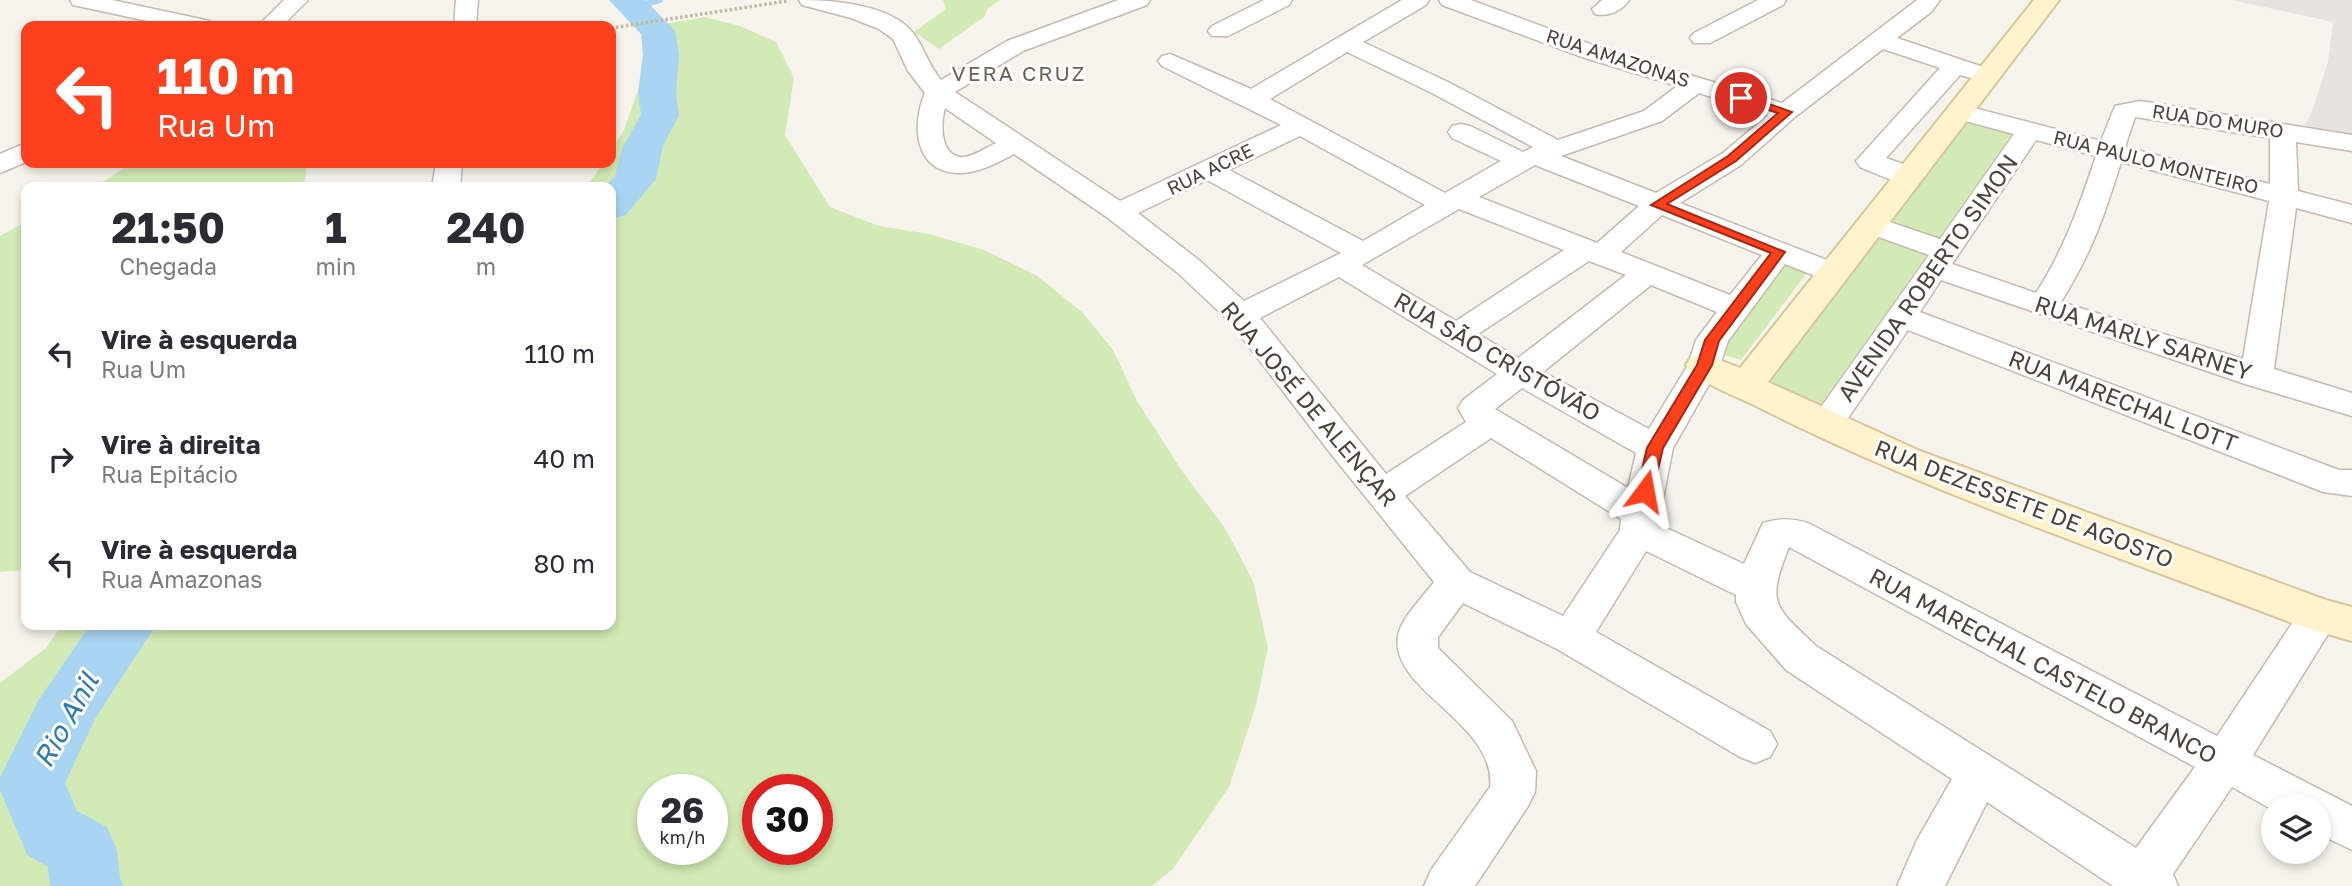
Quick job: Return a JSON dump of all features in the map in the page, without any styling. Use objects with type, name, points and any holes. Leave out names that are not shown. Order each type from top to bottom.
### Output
[{"type":"street","points":[[81,0],[179,21]]},
{"type":"street","points":[[274,21],[297,0]]},
{"type":"street","points":[[465,21],[467,0]]},
{"type":"street","name":"RUA JOSÉ DE ALENÇAR","points":[[810,0],[859,13],[887,24],[903,35],[920,71],[937,92],[1118,212],[1189,267],[1241,315],[1343,446],[1456,582],[1571,638],[1755,744]]},
{"type":"street","points":[[1015,144],[968,164],[949,163],[938,153],[929,136],[928,120],[937,92],[1015,46],[1139,0]]},
{"type":"street","points":[[1220,31],[1281,0]]},
{"type":"street","points":[[1245,96],[1348,44],[1418,0]]},
{"type":"street","name":"RUA AMAZONAS","points":[[1450,0],[1590,52],[1786,112]]},
{"type":"street","points":[[1702,38],[1775,0]]},
{"type":"street","points":[[1457,334],[1592,253],[1657,205],[1732,159],[1786,112],[1929,0]]},
{"type":"street","points":[[1745,386],[2047,0]]},
{"type":"street","points":[[1881,40],[1987,77]]},
{"type":"street","points":[[1348,44],[1439,87],[1537,155]]},
{"type":"street","points":[[1170,61],[1245,96],[1453,202],[1648,273],[1735,308]]},
{"type":"street","points":[[1910,176],[1869,162],[1955,66]]},
{"type":"street","points":[[1241,315],[1352,259],[1537,155],[1653,116],[1696,83]]},
{"type":"street","name":"RUA DO MURO","points":[[2110,149],[2124,111],[2129,109],[2352,143]]},
{"type":"street","name":"RUA PAULO MONTEIRO","points":[[1907,119],[2030,130],[2352,214]]},
{"type":"street","name":"RUA ACRE","points":[[1118,212],[1303,125]]},
{"type":"street","name":"AVENIDA ROBERTO SIMON","points":[[1826,425],[2030,130]]},
{"type":"street","points":[[2257,376],[2284,195],[2283,131]]},
{"type":"street","points":[[1461,132],[1537,155],[1657,205],[1835,273]]},
{"type":"street","points":[[2043,306],[2076,251],[2110,149]]},
{"type":"street","points":[[0,165],[21,154]]},
{"type":"street","name":"RUA SÃO CRISTÓVÃO","points":[[1210,171],[1352,259],[1457,334],[1518,372],[1655,448]]},
{"type":"street","name":"RUA MARLY SARNEY","points":[[1872,225],[2043,306],[2352,405]]},
{"type":"street","points":[[1571,638],[1639,522],[1655,448],[1704,365],[1712,340],[1779,252]]},
{"type":"street","points":[[1648,273],[1476,405],[1475,411],[1639,522],[1754,586],[1754,598],[1759,613],[1801,658],[2148,882],[2224,762],[2335,620]]},
{"type":"street","name":"RUA MARECHAL LOTT","points":[[1901,316],[2313,474],[2349,484]]},
{"type":"street","name":"RUA DEZESSETE DE AGOSTO","points":[[1704,365],[1826,425],[1990,494],[2335,620]]},
{"type":"street","points":[[1383,493],[1491,422]]},
{"type":"street","name":"RUA MARECHAL CASTELO BRANCO","points":[[1754,586],[1776,533],[1795,533],[2285,794]]},
{"type":"street","points":[[1448,886],[1512,792],[1514,771],[1497,734],[1429,667],[1418,652],[1418,634],[1456,582]]},
{"type":"street","points":[[1921,886],[1934,855],[1979,775]]},
{"type":"street","points":[[2331,818],[2352,829]]},
{"type":"path","points":[[616,27],[795,0]]},
{"type":"shaded area","points":[[2232,0],[2352,0],[2352,138],[2302,131],[2311,114],[2328,62],[2333,22]]},
{"type":"green space","points":[[943,0],[1000,0],[988,8],[984,17],[939,49],[914,32],[946,9]]},
{"type":"green space","points":[[705,17],[740,26],[776,42],[794,78],[785,135],[830,207],[879,226],[929,234],[984,250],[1036,275],[1082,312],[1113,350],[1137,401],[1182,471],[1225,528],[1253,581],[1268,648],[1256,705],[1229,787],[1173,869],[1152,886],[0,886],[0,683],[46,648],[59,630],[616,630],[616,182],[590,182],[599,168],[616,168],[616,142],[623,132],[641,82],[647,38],[654,26]]},
{"type":"green space","points":[[1966,121],[2012,134],[1938,239],[1888,222]]},
{"type":"green space","points":[[125,168],[306,168],[305,182],[102,182]]},
{"type":"green space","points":[[21,225],[21,570],[0,572],[0,236]]},
{"type":"green space","points":[[1878,237],[1927,255],[1818,409],[1770,380]]},
{"type":"green space","points":[[1788,264],[1802,269],[1806,274],[1741,360],[1717,353],[1780,265]]},
{"type":"waterway","name":"Rio Anil","points":[[616,200],[635,179],[643,146],[660,115],[657,93],[661,54],[658,31],[626,0]]},
{"type":"waterway","points":[[634,7],[660,0]]},
{"type":"waterway","name":"Rio Anil","points":[[88,886],[85,884],[82,850],[52,833],[31,783],[72,700],[122,630]]},
{"type":"district","name":"VERA CRUZ","points":[[1019,74]]},
{"type":"route","points":[[1645,491],[1655,448],[1704,365],[1712,340],[1779,252],[1657,205],[1732,159],[1786,112],[1741,98]]}]
